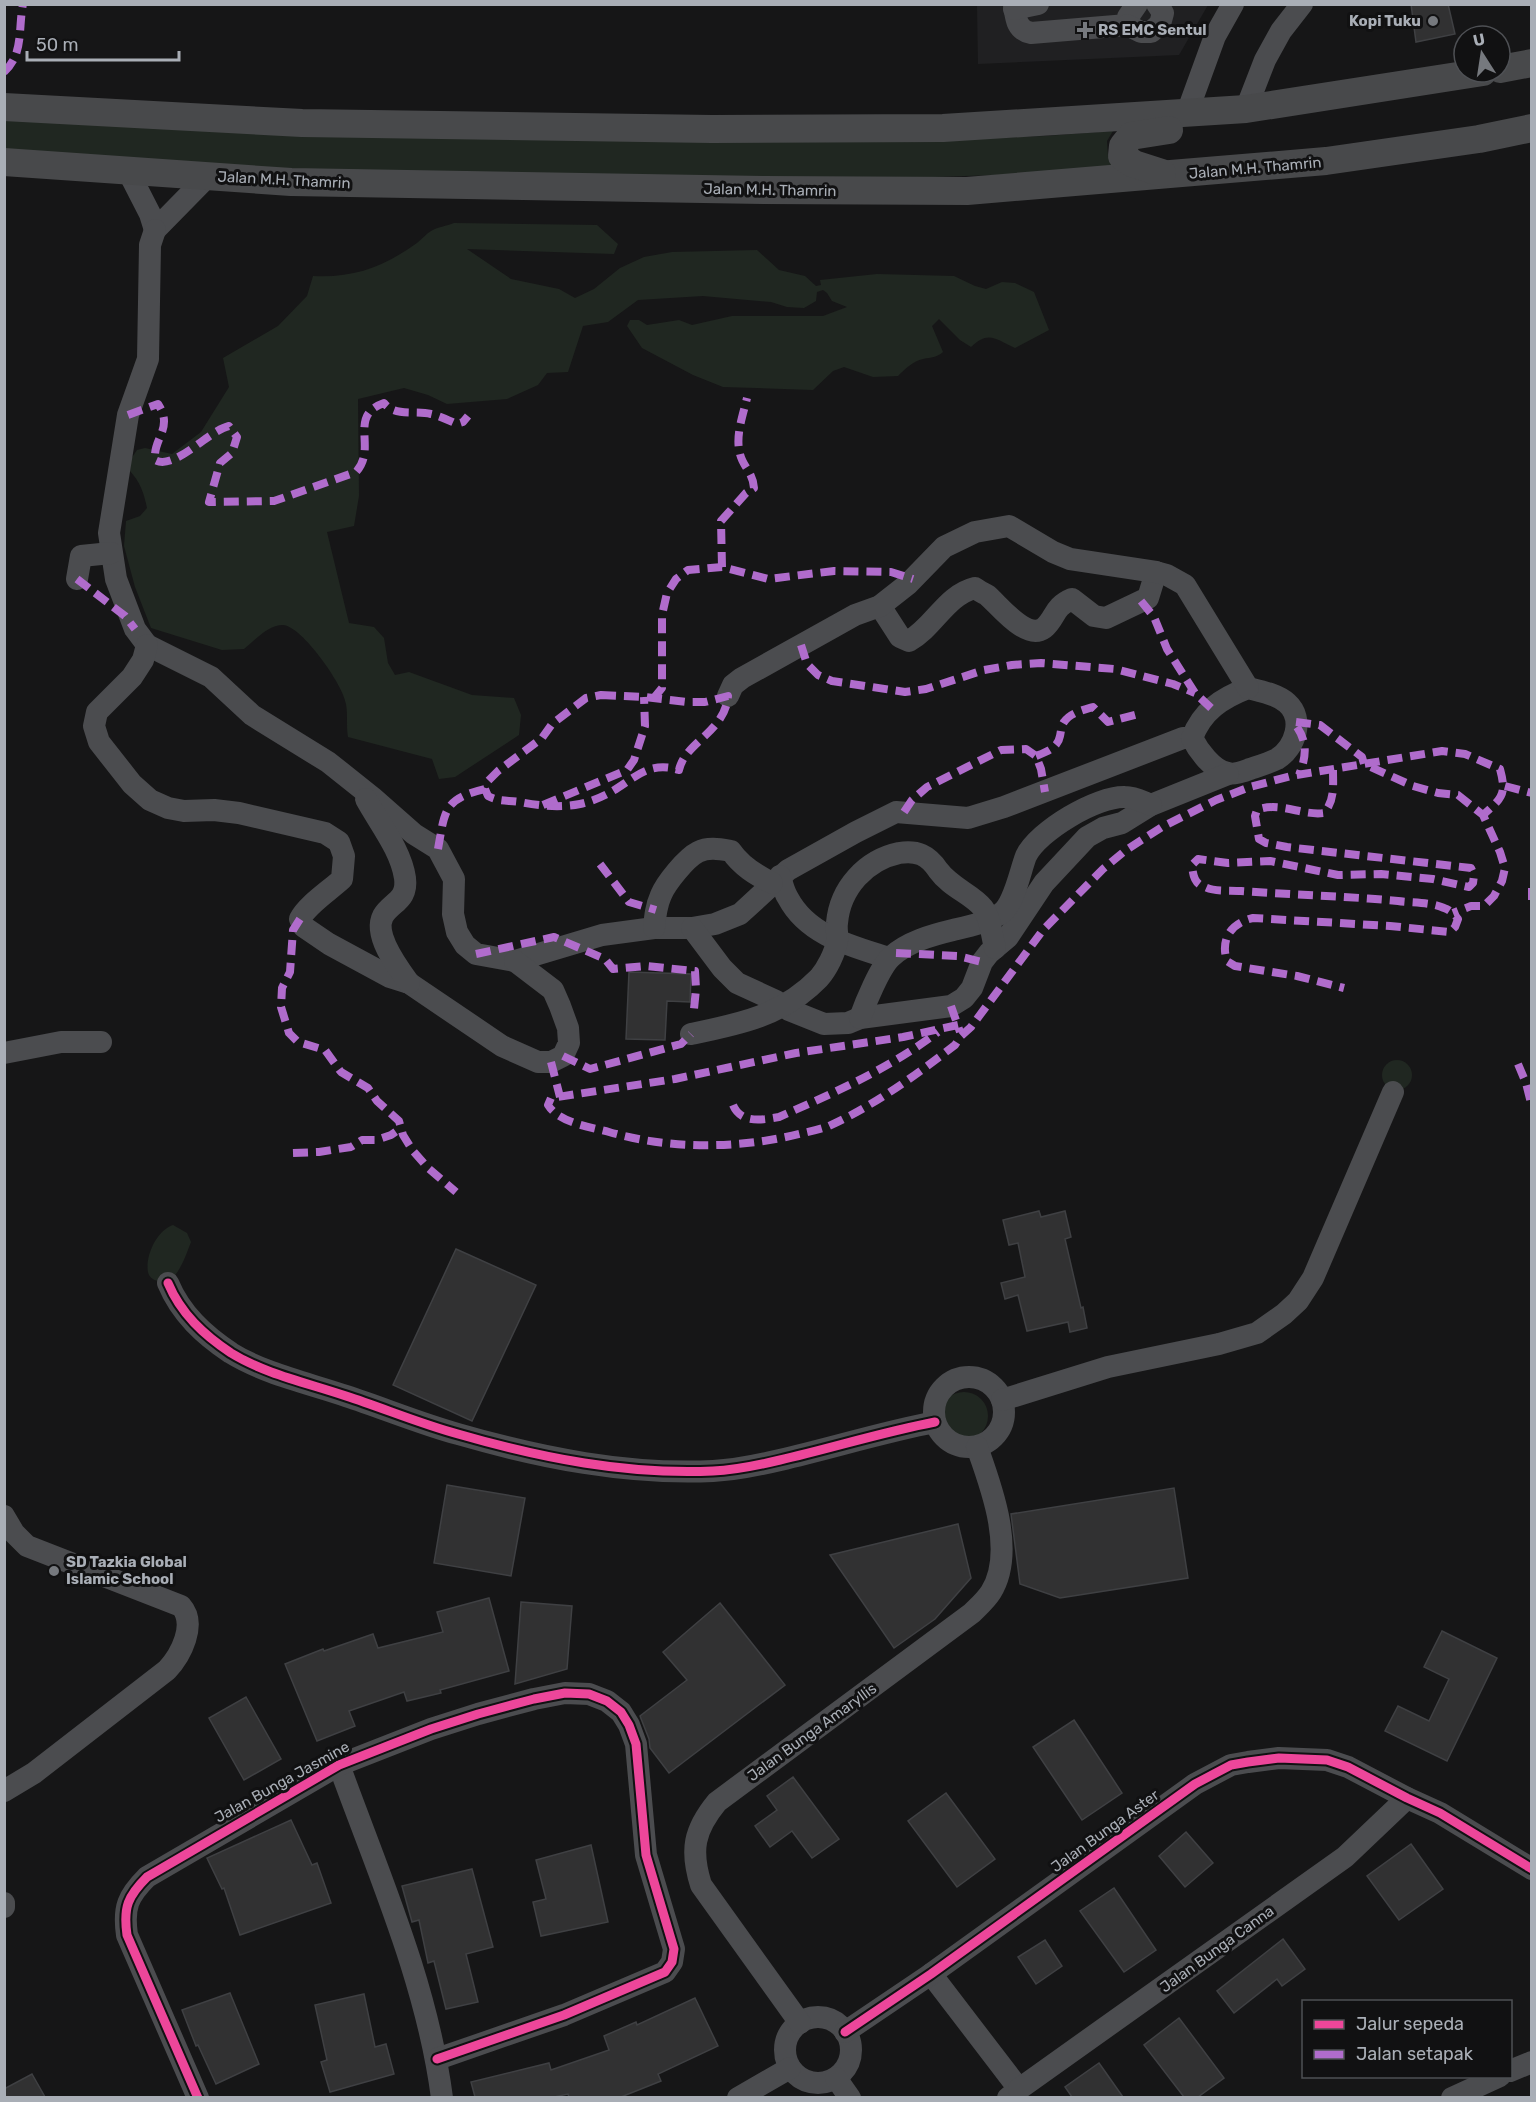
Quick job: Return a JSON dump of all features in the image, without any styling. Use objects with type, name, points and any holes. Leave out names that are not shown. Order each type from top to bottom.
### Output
[{"type":"main road","points":[[1512,67],[1532,63]]},
{"type":"main road","points":[[4,107],[302,123],[712,129],[943,128],[1246,109],[1452,77]]},
{"type":"main road","points":[[1200,173],[1162,173],[1134,164],[1122,156],[1123,146],[1131,136],[1213,124],[1246,109]]},
{"type":"main road","name":"Jalan M.H. Thamrin","points":[[4,162],[302,182],[751,190],[967,191],[1326,161],[1479,139],[1532,128]]},
{"type":"street","points":[[1038,4],[1014,7],[1020,28],[1031,33],[1127,25],[1142,32],[1151,32],[1160,24],[1163,13],[1157,4]]},
{"type":"street","points":[[1127,25],[1128,17],[1137,4]]},
{"type":"street","points":[[1187,113],[1215,36],[1233,4]]},
{"type":"street","points":[[1246,109],[1265,60],[1281,31],[1302,4]]},
{"type":"street","points":[[128,171],[150,214],[155,230]]},
{"type":"street","points":[[208,176],[155,230],[150,245],[148,359],[128,415],[109,533],[116,579],[135,629],[147,645],[211,677],[252,715],[328,762],[414,834],[438,849],[454,879],[453,914],[457,932],[465,945],[476,954],[515,961],[602,935],[654,928],[692,928],[715,924],[740,914],[776,880],[810,856],[896,812],[968,818],[1004,807],[1183,738],[1192,738]]},
{"type":"street","points":[[728,696],[733,685],[742,678],[855,615],[880,606],[908,584],[944,547],[975,531],[1009,526],[1053,552],[1070,558],[1155,572],[1167,575],[1185,585],[1248,688]]},
{"type":"street","points":[[77,579],[81,556],[111,553]]},
{"type":"street","points":[[880,606],[900,637],[909,641],[921,634],[947,604],[963,591],[975,588],[987,595],[1017,624],[1026,629],[1038,631],[1045,627],[1062,603],[1072,599],[1094,616],[1106,618],[1148,598],[1155,572]]},
{"type":"street","points":[[147,645],[143,660],[132,677],[97,712],[94,726],[99,742],[111,759],[132,784],[150,800],[168,808],[184,811],[214,810],[274,820],[325,832],[339,842],[345,856],[342,879],[319,900],[305,908],[300,919],[304,927],[329,944],[390,977],[408,983],[502,1046],[538,1062],[551,1062],[562,1056],[569,1043],[568,1028],[553,990],[515,961]]},
{"type":"street","points":[[692,928],[722,968],[737,983],[789,1010],[824,1023],[848,1023],[860,1018],[951,1006],[964,998],[972,988],[982,962],[1008,937],[1044,883],[1088,837],[1103,828],[1122,823],[1151,805],[1228,774],[1251,769],[1278,758],[1290,746],[1297,727],[1295,714],[1287,703],[1275,696],[1248,688],[1230,695],[1205,713],[1196,726],[1192,738],[1196,747],[1217,768],[1228,774]]},
{"type":"street","points":[[358,786],[392,843],[405,879],[403,894],[384,916],[381,926],[384,942],[408,983]]},
{"type":"street","points":[[860,1018],[867,999],[889,958],[906,946],[926,938],[976,926],[1002,913],[1011,900],[1027,854],[1049,829],[1085,809],[1122,797],[1134,798],[1151,805]]},
{"type":"street","points":[[392,843],[400,835],[414,834]]},
{"type":"street","points":[[654,928],[661,893],[675,873],[697,852],[710,848],[731,850],[737,860],[747,868],[776,880],[798,913],[815,928],[837,942],[889,958]]},
{"type":"street","points":[[691,1034],[760,1018],[820,977],[831,960],[837,942],[837,922],[841,902],[851,884],[874,862],[903,852],[916,852],[927,856],[953,886],[984,909],[995,948]]},
{"type":"street","points":[[4,1053],[61,1042],[101,1042]]},
{"type":"street","points":[[1002,1400],[1108,1366],[1235,1340],[1257,1333],[1284,1314],[1298,1301],[1313,1278],[1393,1092]]},
{"type":"street","points":[[168,1283],[187,1317],[216,1342],[253,1364],[456,1434],[541,1455],[626,1469],[668,1473],[717,1471],[770,1462],[935,1422]]},
{"type":"street","points":[[972,1377],[982,1380],[997,1391],[1002,1400],[1004,1410],[1000,1429],[994,1437],[976,1447],[956,1445],[939,1432],[935,1422],[933,1412],[939,1394],[953,1381],[972,1377]]},
{"type":"street","name":"Jalan Bunga Amaryllis","points":[[800,2023],[700,1885],[694,1863],[696,1838],[703,1819],[717,1802],[972,1613],[991,1592],[1001,1562],[1002,1541],[989,1481],[976,1447]]},
{"type":"street","points":[[4,1516],[14,1533],[27,1546],[181,1606],[188,1613],[188,1624],[181,1653],[167,1670],[34,1773],[4,1791]]},
{"type":"street","name":"Jalan Bunga Jasmine","points":[[198,2097],[127,1935],[124,1917],[130,1893],[147,1877],[339,1765],[431,1729],[534,1699],[565,1693],[589,1694],[607,1701],[621,1712],[636,1744],[646,1855],[674,1949],[672,1962],[665,1972],[564,2015],[437,2059]]},
{"type":"street","name":"Jalan Bunga Aster","points":[[845,2032],[932,1974],[1195,1784],[1231,1766],[1279,1758],[1327,1760],[1348,1767],[1407,1798],[1440,1812],[1532,1869]]},
{"type":"street","points":[[339,1765],[409,1955],[437,2059],[442,2097]]},
{"type":"street","name":"Jalan Bunga Canna","points":[[1013,2093],[1346,1857],[1407,1798]]},
{"type":"street","points":[[932,1974],[1013,2093]]},
{"type":"street","points":[[809,2018],[830,2019],[845,2032],[850,2041],[851,2052],[844,2071],[836,2078],[826,2082],[806,2081],[790,2068],[784,2049],[792,2030],[800,2023],[809,2018]]},
{"type":"street","points":[[1512,2070],[1532,2062]]},
{"type":"street","points":[[738,2097],[790,2068]]},
{"type":"street","points":[[836,2078],[850,2097]]},
{"type":"street","points":[[1452,2097],[1495,2078]]},
{"type":"shaded area","name":"RS EMC Sentul","points":[[977,5],[1208,5],[1179,55],[978,64]]},
{"type":"shaded area","points":[[4,116],[915,141],[1113,131],[1107,141],[1108,157],[1121,166],[1054,173],[815,181],[287,169],[5,152]]},
{"type":"shaded area","points":[[454,223],[597,225],[618,244],[614,254],[467,249],[511,279],[559,289],[575,298],[594,289],[620,268],[644,257],[672,252],[757,250],[779,270],[805,276],[816,286],[821,285],[820,280],[877,274],[954,276],[986,289],[1002,282],[1015,283],[1034,292],[1049,330],[1015,348],[987,337],[971,347],[960,340],[939,319],[932,326],[943,352],[916,362],[898,376],[873,377],[844,367],[833,371],[813,390],[723,387],[693,375],[642,348],[627,326],[630,320],[639,320],[647,325],[679,320],[692,325],[732,316],[823,316],[847,307],[832,301],[823,290],[817,292],[816,301],[804,308],[787,307],[771,302],[703,296],[638,300],[608,322],[583,326],[568,372],[547,373],[538,385],[507,399],[447,404],[428,395],[404,388],[358,399],[359,496],[354,526],[327,532],[349,623],[374,627],[384,638],[388,663],[395,675],[409,672],[472,695],[514,698],[521,715],[519,735],[455,777],[439,779],[432,759],[348,737],[346,704],[338,684],[311,646],[291,628],[283,625],[272,627],[244,649],[222,650],[151,628],[135,587],[124,546],[126,521],[140,516],[147,508],[141,488],[130,471],[131,459],[137,450],[145,448],[172,454],[201,432],[229,387],[223,358],[278,326],[307,296],[313,276],[355,273],[380,265],[417,243],[433,230]]},
{"type":"shaded area","points":[[1397,1060],[1403,1061],[1411,1069],[1411,1081],[1403,1089],[1397,1090],[1391,1089],[1383,1081],[1382,1075],[1383,1069],[1391,1061]]},
{"type":"shaded area","points":[[173,1225],[187,1233],[191,1242],[175,1274],[165,1282],[156,1281],[150,1277],[148,1272],[150,1251],[162,1232]]},
{"type":"shaded area","points":[[959,1392],[969,1392],[981,1399],[988,1411],[988,1421],[981,1433],[969,1440],[959,1440],[944,1429],[940,1421],[940,1411],[951,1396]]},
{"type":"building","name":"Kopi Tuku","points":[[1411,4],[1448,4],[1453,24],[1452,35],[1416,42]]},
{"type":"building","points":[[629,972],[691,974],[690,1002],[667,1001],[665,1040],[626,1039]]},
{"type":"building","points":[[1039,1211],[1041,1217],[1065,1211],[1071,1237],[1065,1239],[1087,1328],[1070,1332],[1068,1322],[1027,1331],[1018,1295],[1005,1299],[1001,1283],[1025,1277],[1018,1243],[1009,1245],[1003,1220]]},
{"type":"building","points":[[456,1249],[536,1285],[472,1421],[393,1385]]},
{"type":"building","points":[[447,1485],[525,1498],[511,1576],[434,1563]]},
{"type":"building","points":[[1174,1488],[1188,1578],[1060,1598],[1020,1584],[1011,1514]]},
{"type":"building","points":[[958,1524],[971,1578],[935,1619],[894,1648],[830,1555]]},
{"type":"building","points":[[489,1598],[509,1671],[440,1690],[441,1693],[407,1701],[404,1692],[349,1711],[355,1726],[317,1741],[285,1664],[323,1649],[324,1651],[373,1634],[378,1648],[443,1632],[437,1612]]},
{"type":"building","points":[[521,1602],[572,1606],[567,1669],[515,1684]]},
{"type":"building","points":[[720,1603],[785,1685],[669,1773],[650,1748],[640,1716],[687,1680],[663,1652]]},
{"type":"building","points":[[1442,1631],[1497,1658],[1447,1761],[1385,1731],[1398,1706],[1429,1721],[1449,1679],[1424,1667]]},
{"type":"building","points":[[246,1697],[281,1759],[244,1780],[209,1718]]},
{"type":"building","points":[[1074,1720],[1122,1793],[1082,1820],[1033,1747]]},
{"type":"building","points":[[793,1777],[839,1839],[812,1858],[792,1831],[770,1847],[755,1826],[777,1810],[767,1796]]},
{"type":"building","points":[[946,1793],[995,1859],[957,1887],[908,1821]]},
{"type":"building","points":[[291,1820],[312,1865],[317,1863],[331,1903],[240,1935],[224,1888],[222,1889],[207,1858]]},
{"type":"building","points":[[1186,1832],[1213,1863],[1185,1887],[1159,1856]]},
{"type":"building","points":[[1411,1844],[1443,1889],[1399,1920],[1367,1876]]},
{"type":"building","points":[[591,1845],[608,1922],[541,1936],[533,1902],[546,1899],[536,1860]]},
{"type":"building","points":[[472,1869],[493,1947],[466,1954],[478,2002],[446,2009],[434,1961],[428,1963],[419,1920],[412,1922],[402,1886]]},
{"type":"building","points":[[1114,1888],[1156,1950],[1124,1972],[1080,1911]]},
{"type":"building","points":[[1283,1939],[1305,1969],[1282,1986],[1277,1979],[1234,2013],[1217,1991]]},
{"type":"building","points":[[1045,1940],[1062,1966],[1036,1984],[1018,1957]]},
{"type":"building","points":[[230,1993],[259,2064],[216,2084],[198,2045],[196,2046],[182,2010]]},
{"type":"building","points":[[364,1994],[375,2047],[386,2044],[394,2074],[330,2092],[321,2062],[327,2060],[315,2005]]},
{"type":"building","points":[[695,1998],[718,2046],[658,2074],[661,2081],[621,2097],[569,2097],[568,2094],[554,2097],[475,2097],[471,2082],[549,2063],[551,2070],[609,2050],[604,2036],[636,2022],[637,2025]]},
{"type":"building","points":[[1179,2018],[1224,2078],[1198,2097],[1184,2097],[1144,2045]]},
{"type":"building","points":[[1099,2063],[1123,2097],[1072,2097],[1065,2087]]},
{"type":"building","points":[[32,2074],[45,2097],[4,2097],[4,2089]]},
{"type":"marked path","points":[[4,72],[15,57],[23,4]]},
{"type":"marked path","points":[[722,567],[721,521],[746,493],[754,488],[752,478],[741,459],[738,440],[747,398]]},
{"type":"marked path","points":[[128,415],[158,404],[164,427],[155,452],[155,460],[163,462],[172,460],[229,426],[237,437],[232,453],[220,463],[209,502],[274,501],[356,472],[362,463],[364,453],[367,416],[373,409],[384,403],[394,410],[431,414],[457,424],[463,422],[468,416]]},
{"type":"marked path","points":[[653,699],[662,688],[662,615],[667,593],[676,579],[688,570],[722,567],[768,579],[834,571],[891,572],[913,579]]},
{"type":"marked path","points":[[77,579],[125,616],[135,629]]},
{"type":"marked path","points":[[1141,601],[1154,617],[1167,649],[1195,693],[1211,708]]},
{"type":"marked path","points":[[801,645],[807,664],[818,675],[832,681],[905,692],[926,689],[984,670],[1041,663],[1115,669],[1173,684],[1195,693]]},
{"type":"marked path","points":[[601,695],[687,702],[705,702],[728,696],[720,719],[689,752],[679,770],[659,767],[650,769],[604,796],[572,805],[542,805],[500,800],[488,796],[485,789],[488,781],[498,771],[542,738],[552,724],[586,698],[601,695]]},
{"type":"marked path","points":[[543,805],[627,770],[634,760],[645,726],[644,697]]},
{"type":"marked path","points":[[1036,756],[1054,747],[1059,740],[1064,722],[1077,712],[1093,707],[1108,722],[1138,714]]},
{"type":"marked path","points":[[1296,722],[1320,725],[1362,757],[1364,764],[1413,786],[1438,793],[1458,795],[1483,815],[1505,868],[1502,881],[1494,896],[1484,906],[1471,906],[1453,913]]},
{"type":"marked path","points":[[1297,727],[1301,733],[1305,751],[1299,775]]},
{"type":"marked path","points":[[904,812],[912,800],[927,787],[1001,750],[1026,749],[1036,756],[1045,792]]},
{"type":"marked path","points":[[958,1025],[903,1037],[796,1053],[675,1079],[551,1098],[548,1105],[567,1120],[633,1138],[657,1142],[706,1145],[755,1142],[823,1128],[879,1099],[955,1045],[1043,930],[1103,869],[1126,850],[1162,827],[1216,800],[1250,787],[1291,776],[1442,751],[1465,754],[1500,769],[1503,790],[1499,800],[1483,815]]},
{"type":"marked path","points":[[1333,770],[1332,798],[1324,813],[1307,813],[1274,807],[1257,810],[1255,816],[1259,839],[1266,843],[1287,847],[1471,868],[1474,875],[1473,883],[1469,887],[1433,879],[1381,874],[1338,875],[1270,861],[1228,863],[1198,859],[1192,865],[1196,881],[1201,886],[1213,890],[1427,904],[1446,909],[1458,919],[1450,932],[1253,918],[1233,928],[1226,939],[1227,961],[1235,966],[1297,976],[1344,988]]},
{"type":"marked path","points":[[1505,786],[1532,793]]},
{"type":"marked path","points":[[438,849],[442,825],[448,808],[461,797],[485,789]]},
{"type":"marked path","points":[[600,864],[629,902],[656,910]]},
{"type":"marked path","points":[[1532,888],[1532,900]]},
{"type":"marked path","points":[[300,919],[293,930],[290,972],[282,988],[281,1007],[289,1033],[298,1042],[325,1050],[341,1072],[368,1088],[377,1101],[399,1121],[403,1135],[413,1151],[428,1168],[456,1192]]},
{"type":"marked path","points":[[476,954],[554,937],[605,959],[613,969],[646,966],[695,971],[694,1009],[688,1013]]},
{"type":"marked path","points":[[896,953],[958,956],[982,962]]},
{"type":"marked path","points":[[951,1006],[960,1032]]},
{"type":"marked path","points":[[733,1105],[741,1115],[747,1118],[759,1120],[779,1117],[881,1068],[938,1032]]},
{"type":"marked path","points":[[563,1056],[590,1069],[681,1044],[691,1034]]},
{"type":"marked path","points":[[551,1062],[560,1097]]},
{"type":"marked path","points":[[1518,1064],[1532,1107]]},
{"type":"marked path","points":[[293,1153],[351,1147],[362,1140],[376,1140],[391,1135],[401,1128]]},
{"type":"cycle path","points":[[168,1283],[187,1314],[203,1331],[231,1353],[258,1367],[444,1430],[489,1443],[584,1463],[681,1472],[722,1470],[772,1462],[935,1422]]},
{"type":"cycle path","points":[[198,2098],[127,1935],[128,1903],[135,1890],[147,1877],[339,1765],[431,1729],[478,1714],[565,1693],[589,1694],[607,1701],[621,1712],[636,1744],[646,1855],[674,1949],[672,1962],[665,1972],[564,2015],[437,2059]]},
{"type":"cycle path","points":[[845,2032],[931,1974],[1195,1784],[1231,1765],[1279,1758],[1327,1760],[1348,1767],[1440,1813],[1532,1869]]},
{"type":"place","name":"Kopi Tuku","points":[[1433,21]]},
{"type":"place","name":"RS EMC Sentul","points":[[1085,30]]},
{"type":"place","name":"SD Tazkia Global Islamic School","points":[[54,1571]]}]
